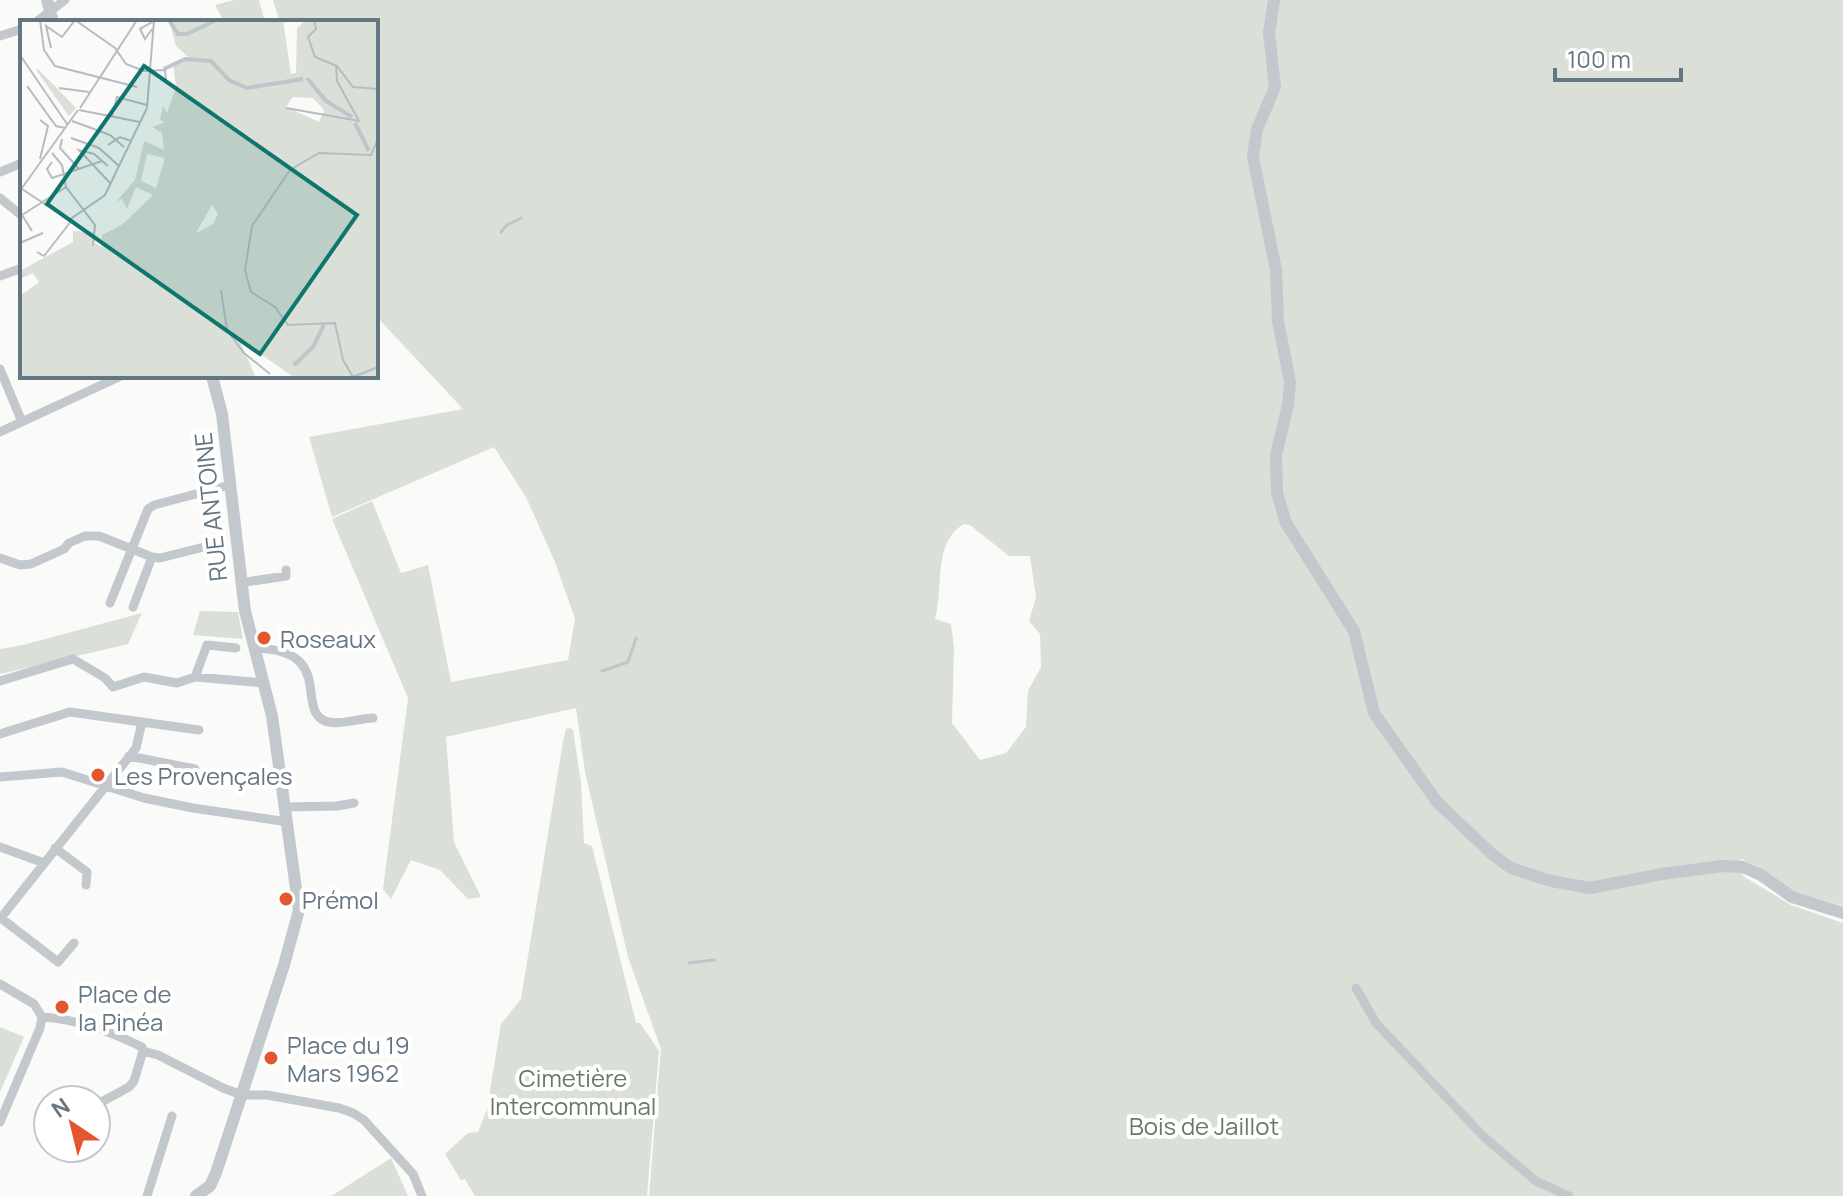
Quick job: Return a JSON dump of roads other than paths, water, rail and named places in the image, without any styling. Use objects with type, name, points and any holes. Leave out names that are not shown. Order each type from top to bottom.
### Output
[{"type":"street","points":[[51,11],[65,0]]},
{"type":"street","points":[[1274,0],[1269,33],[1275,83],[1271,102],[1255,135],[1253,157],[1276,270],[1279,327],[1290,382],[1276,455],[1277,493],[1286,523],[1354,631],[1374,713],[1437,802],[1511,868],[1590,888],[1662,874],[1723,866],[1743,867],[1761,875],[1792,897],[1843,913]]},
{"type":"street","points":[[0,36],[20,30]]},
{"type":"street","points":[[0,172],[20,164]]},
{"type":"street","points":[[0,198],[20,214]]},
{"type":"street","points":[[0,276],[20,269]]},
{"type":"street","points":[[0,369],[22,422]]},
{"type":"street","points":[[0,432],[117,378]]},
{"type":"street","name":"RUE ANTOINE","points":[[213,378],[222,414],[240,583],[272,716],[299,910],[213,1191]]},
{"type":"street","points":[[110,603],[144,515],[154,505],[230,485]]},
{"type":"street","points":[[0,558],[20,565],[31,564],[85,536],[99,536],[152,557],[160,558],[208,546],[211,552]]},
{"type":"street","points":[[133,607],[152,557]]},
{"type":"street","points":[[240,583],[286,576],[286,570]]},
{"type":"street","points":[[195,677],[207,645],[212,643],[236,648]]},
{"type":"street","points":[[255,648],[285,653],[308,671],[314,711],[324,720],[337,722],[373,718]]},
{"type":"street","points":[[0,681],[73,659],[105,678],[113,687],[144,677],[177,683],[195,677],[264,683]]},
{"type":"street","points":[[0,734],[70,712],[199,730]]},
{"type":"street","points":[[74,943],[58,962],[0,919],[4,906],[44,863],[136,748],[142,722]]},
{"type":"street","points":[[129,756],[195,769]]},
{"type":"street","points":[[0,777],[62,772],[144,798],[288,822]]},
{"type":"street","points":[[286,807],[354,803]]},
{"type":"street","points":[[0,847],[44,863]]},
{"type":"street","points":[[55,848],[87,872],[86,885]]},
{"type":"street","points":[[0,984],[34,1004],[42,1017],[0,1122]]},
{"type":"street","points":[[1356,988],[1376,1023],[1484,1137],[1536,1181],[1569,1196]]},
{"type":"street","points":[[42,1017],[64,1019],[125,1039],[142,1047],[143,1051],[158,1055],[242,1095],[267,1095],[353,1113],[364,1120],[413,1174],[422,1196]]},
{"type":"street","points":[[112,1095],[134,1081],[143,1051]]},
{"type":"street","points":[[147,1196],[172,1116]]},
{"type":"street","points":[[196,1196],[213,1191]]},
{"type":"waterway","points":[[501,232],[521,218]]},
{"type":"waterway","points":[[602,671],[628,662],[636,638]]},
{"type":"waterway","points":[[689,963],[714,960]]},
{"type":"place","name":"Roseaux","points":[[264,638]]},
{"type":"place","name":"Les Provençales","points":[[98,775]]},
{"type":"place","name":"Prémol","points":[[286,899]]},
{"type":"place","name":"Place de la Pinéa","points":[[62,1007]]},
{"type":"place","name":"Place du 19 Mars 1962","points":[[271,1058]]},
{"type":"park label","name":"Cimetière Intercommunal","points":[[573,1091]]},
{"type":"park label","name":"Bois de Jaillot","points":[[1204,1125]]}]
